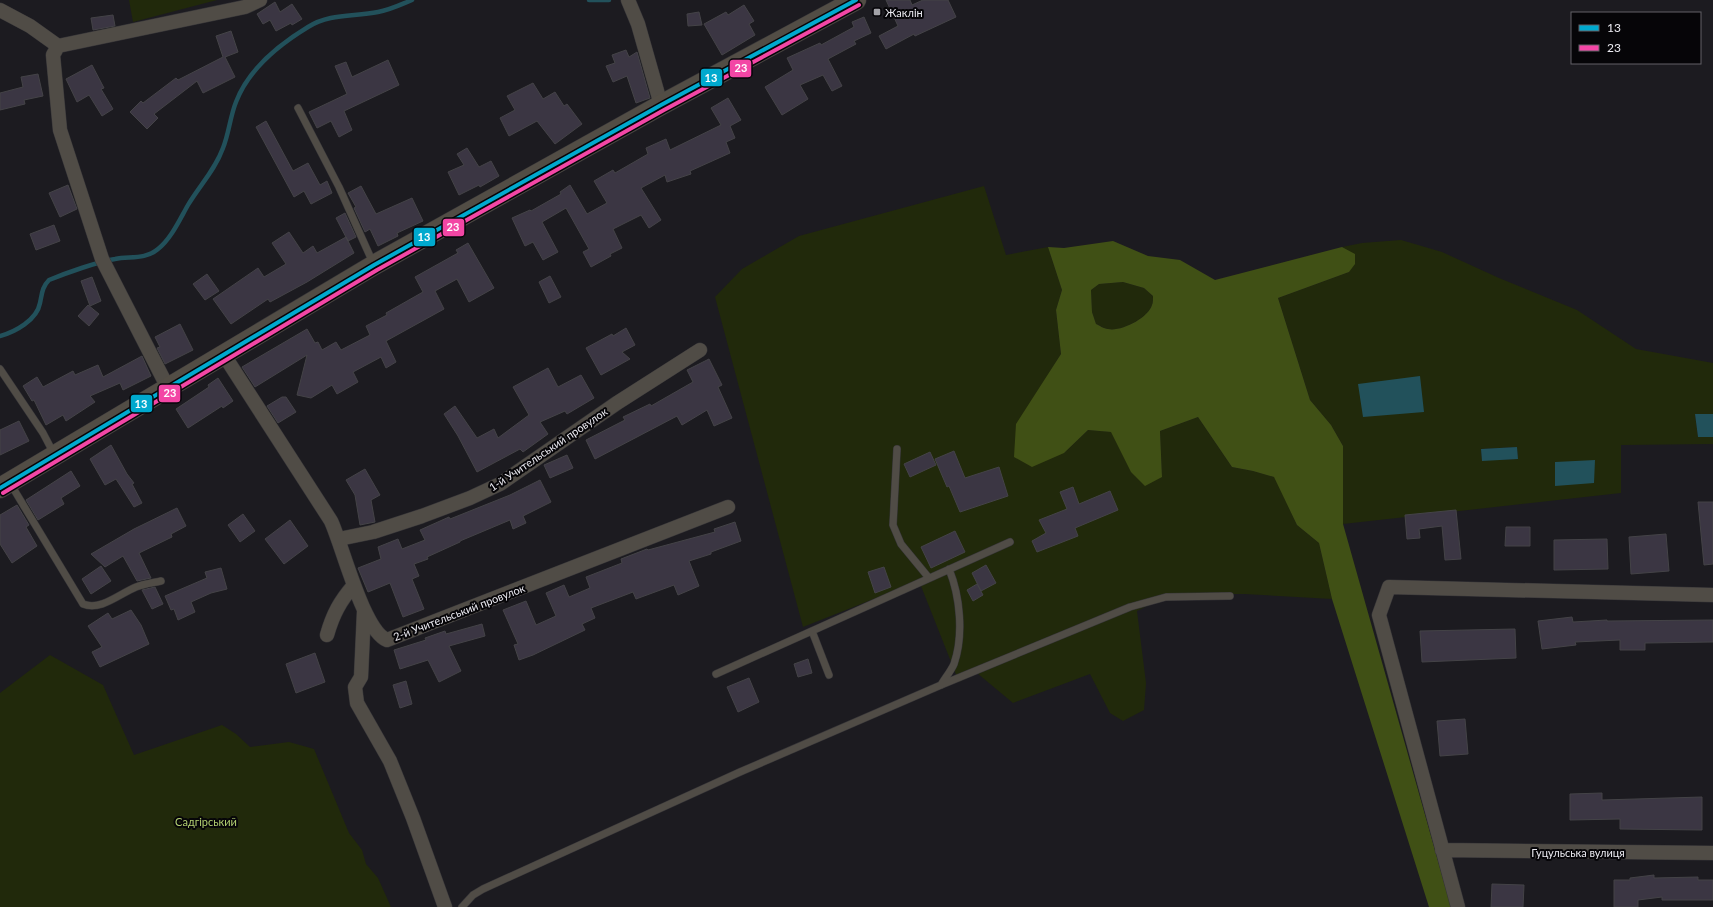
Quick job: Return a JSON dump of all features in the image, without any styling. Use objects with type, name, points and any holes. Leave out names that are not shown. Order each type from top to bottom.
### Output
[{"type":"main road","points":[[5,485],[374,265],[661,105],[856,0]]},
{"type":"street","points":[[0,10],[30,26],[58,46],[245,7],[260,0]]},
{"type":"street","points":[[628,0],[638,24],[661,105]]},
{"type":"street","points":[[58,46],[53,55],[60,130],[103,262],[168,388]]},
{"type":"street","name":"1-й Учительський провулок","points":[[339,539],[373,532],[470,498],[500,484],[611,407],[700,350]]},
{"type":"street","name":"2-й Учительський провулок","points":[[224,355],[331,521],[364,609],[374,629],[381,638],[387,640],[728,507]]},
{"type":"street","points":[[327,635],[333,615],[341,600],[354,585]]},
{"type":"street","points":[[1458,907],[1379,615],[1390,587],[1713,595]]},
{"type":"street","points":[[364,609],[361,677],[355,687],[357,703],[390,761],[413,818],[445,907]]},
{"type":"street","name":"Гуцульська вулиця","points":[[1442,850],[1713,853]]},
{"type":"lane","points":[[298,108],[339,187],[374,265]]},
{"type":"lane","points":[[0,369],[43,433],[55,456]]},
{"type":"lane","points":[[897,449],[893,525],[896,535],[908,554],[929,578]]},
{"type":"lane","points":[[5,485],[83,604],[90,607],[102,604],[136,587],[161,581]]},
{"type":"lane","points":[[716,674],[1010,542]]},
{"type":"lane","points":[[941,685],[954,664],[960,621],[959,604],[949,569]]},
{"type":"lane","points":[[462,907],[473,895],[482,890],[733,776],[941,685],[1148,601],[1166,597],[1230,596]]},
{"type":"lane","points":[[812,631],[829,675]]},
{"type":"green space","points":[[129,0],[217,0],[133,22]]},
{"type":"green space","points":[[984,186],[1006,255],[1048,247],[1062,290],[1056,310],[1061,354],[1048,375],[1064,453],[1088,430],[1112,432],[1121,449],[1162,477],[1160,431],[1198,417],[1232,467],[1275,477],[1297,525],[1319,543],[1332,599],[1244,594],[1171,594],[1137,611],[1146,683],[1144,710],[1123,721],[1110,713],[1090,674],[1013,703],[977,673],[959,682],[919,581],[803,627],[715,297],[742,269],[799,236]]},
{"type":"green space","points":[[1401,240],[1442,252],[1499,278],[1577,310],[1636,349],[1713,363],[1713,414],[1695,414],[1698,437],[1713,437],[1713,444],[1621,445],[1621,493],[1343,524],[1343,446],[1331,425],[1310,400],[1278,298],[1349,272],[1354,254],[1342,247],[1362,243]],"holes":[[[1517,447],[1518,459],[1482,460],[1481,449]]]},
{"type":"green space","points":[[1113,241],[1148,256],[1180,260],[1215,280],[1342,247],[1355,254],[1355,264],[1349,272],[1278,298],[1310,400],[1331,425],[1343,446],[1343,524],[1451,907],[1429,907],[1332,599],[1319,543],[1297,525],[1274,477],[1232,467],[1198,417],[1160,431],[1162,477],[1145,486],[1131,472],[1111,432],[1088,430],[1064,453],[1032,467],[1014,457],[1016,424],[1061,354],[1056,310],[1062,290],[1048,247],[1064,248]],"holes":[[[1123,282],[1144,288],[1153,296],[1153,302],[1149,310],[1140,319],[1127,326],[1113,329],[1105,328],[1096,324],[1092,312],[1091,290],[1099,284]]]},
{"type":"green space","points":[[1123,282],[1144,288],[1153,296],[1152,304],[1145,315],[1133,323],[1120,328],[1106,329],[1096,324],[1092,312],[1091,290],[1099,284]]},
{"type":"green space","name":"Садгірський","points":[[50,655],[103,685],[134,755],[222,725],[236,734],[250,747],[289,742],[314,749],[349,833],[362,850],[366,864],[378,878],[391,907],[0,907],[0,693]]},
{"type":"water","points":[[1420,376],[1424,412],[1363,417],[1358,384]]},
{"type":"water","points":[[1695,414],[1713,414],[1713,437],[1698,437]]},
{"type":"water","points":[[1517,447],[1518,459],[1482,461],[1481,449]]},
{"type":"water","points":[[1595,460],[1594,483],[1555,486],[1555,462]]},
{"type":"building","points":[[886,0],[910,0],[912,5],[923,0],[948,0],[956,17],[915,36],[914,34],[886,49],[879,36],[898,26]]},
{"type":"building","points":[[275,2],[280,12],[292,4],[302,19],[292,25],[291,23],[276,31],[270,20],[263,24],[257,14]]},
{"type":"building","points":[[744,5],[754,21],[749,24],[755,35],[722,55],[704,24],[726,12],[728,15]]},
{"type":"building","points":[[699,12],[702,25],[688,26],[687,14]]},
{"type":"building","points":[[113,15],[115,26],[93,30],[91,18]]},
{"type":"building","points":[[864,17],[871,33],[854,41],[856,44],[828,59],[842,86],[832,91],[823,75],[800,85],[808,99],[782,115],[765,87],[793,70],[787,58],[820,43],[821,45],[854,27],[852,22]]},
{"type":"building","points":[[231,31],[238,52],[225,57],[235,77],[203,93],[197,81],[154,114],[158,118],[147,129],[130,112],[141,101],[143,103],[176,78],[178,80],[223,57],[216,36]]},
{"type":"building","points":[[626,50],[629,57],[637,52],[650,98],[636,103],[627,76],[613,82],[606,66],[615,63],[612,55]]},
{"type":"building","points":[[388,60],[399,85],[344,111],[352,130],[339,137],[331,121],[317,128],[309,112],[347,94],[335,66],[346,62],[352,77]]},
{"type":"building","points":[[92,65],[104,88],[101,89],[113,109],[102,116],[89,95],[77,102],[66,79]]},
{"type":"building","points":[[38,74],[43,96],[24,100],[25,104],[0,110],[0,93],[23,87],[21,77]]},
{"type":"building","points":[[533,83],[543,99],[555,92],[564,106],[567,104],[582,124],[555,144],[537,121],[509,136],[500,118],[515,110],[507,96]]},
{"type":"building","points":[[728,98],[741,120],[730,126],[735,138],[726,142],[730,153],[690,171],[691,174],[667,182],[665,175],[641,188],[661,220],[649,228],[641,215],[613,229],[622,248],[591,267],[583,252],[589,249],[566,208],[542,222],[558,252],[543,260],[533,242],[525,246],[512,218],[530,210],[531,211],[561,194],[560,192],[570,185],[587,214],[607,203],[594,181],[613,170],[615,173],[648,154],[646,148],[666,139],[670,150],[721,125],[711,108]]},
{"type":"building","points":[[266,121],[293,171],[308,163],[320,185],[327,181],[332,193],[311,204],[304,191],[294,197],[256,127]]},
{"type":"building","points":[[467,148],[479,167],[491,161],[499,176],[480,187],[479,185],[459,195],[448,172],[464,165],[457,154]]},
{"type":"building","points":[[68,185],[77,209],[60,217],[49,193]]},
{"type":"building","points":[[361,186],[376,214],[412,198],[423,221],[397,233],[398,236],[378,246],[370,229],[365,232],[354,208],[356,207],[348,193]]},
{"type":"building","points":[[345,213],[356,237],[348,241],[336,218]]},
{"type":"building","points":[[54,225],[60,241],[36,250],[30,234]]},
{"type":"building","points":[[289,232],[303,253],[313,246],[317,253],[346,237],[354,253],[307,282],[270,302],[268,299],[231,324],[213,299],[258,268],[264,277],[286,264],[272,243]]},
{"type":"building","points":[[468,243],[494,288],[469,302],[457,279],[435,291],[444,309],[386,341],[396,362],[386,368],[381,357],[353,372],[358,382],[337,394],[332,385],[311,398],[297,395],[307,355],[255,387],[242,367],[307,329],[315,343],[318,342],[322,350],[336,342],[341,350],[370,335],[366,326],[387,315],[386,313],[423,292],[415,277],[458,253],[456,250]]},
{"type":"building","points":[[207,274],[219,291],[205,300],[193,284]]},
{"type":"building","points":[[550,276],[561,297],[549,303],[539,282]]},
{"type":"building","points":[[92,277],[101,301],[90,306],[81,281]]},
{"type":"building","points":[[88,305],[99,314],[89,326],[78,316]]},
{"type":"building","points":[[180,324],[193,350],[165,364],[157,348],[160,347],[155,337]]},
{"type":"building","points":[[626,328],[635,345],[622,352],[630,359],[601,375],[586,348],[612,334],[613,336]]},
{"type":"building","points":[[142,356],[151,376],[123,390],[120,383],[90,396],[95,402],[66,421],[63,415],[46,425],[34,400],[32,401],[23,386],[37,377],[43,387],[73,371],[75,375],[98,365],[103,377]]},
{"type":"building","points":[[709,359],[722,385],[718,387],[732,418],[714,426],[707,410],[682,425],[677,416],[595,459],[586,440],[625,420],[623,417],[650,404],[651,406],[693,382],[687,370]]},
{"type":"building","points":[[548,368],[558,387],[581,375],[594,398],[567,414],[565,411],[540,422],[548,434],[523,452],[520,449],[477,472],[458,436],[444,414],[455,406],[477,438],[494,429],[498,438],[529,415],[513,387]]},
{"type":"building","points":[[218,378],[233,401],[223,408],[222,406],[188,428],[176,409],[209,387],[208,385]]},
{"type":"building","points":[[282,397],[286,397],[296,412],[278,423],[267,406]]},
{"type":"building","points":[[19,421],[29,441],[0,455],[0,430]]},
{"type":"building","points":[[111,445],[127,474],[134,483],[132,484],[142,503],[134,507],[116,479],[105,485],[90,459]]},
{"type":"building","points":[[954,451],[965,478],[999,467],[1008,496],[960,512],[935,459]]},
{"type":"building","points":[[930,452],[936,465],[910,477],[904,464]]},
{"type":"building","points":[[567,455],[573,468],[550,478],[544,465]]},
{"type":"building","points":[[365,469],[380,495],[371,500],[375,522],[360,525],[355,495],[346,480]]},
{"type":"building","points":[[71,471],[80,486],[61,498],[64,504],[38,520],[26,500]]},
{"type":"building","points":[[540,480],[551,502],[523,516],[526,523],[513,529],[510,520],[460,541],[427,557],[428,559],[414,564],[419,576],[412,579],[424,609],[403,617],[390,583],[368,592],[358,568],[381,559],[378,547],[398,539],[402,549],[425,540],[420,530],[449,517],[450,519],[510,495]]},
{"type":"building","points":[[1073,487],[1079,504],[1110,491],[1118,510],[1075,528],[1078,536],[1037,552],[1032,541],[1046,533],[1039,520],[1067,509],[1060,492]]},
{"type":"building","points":[[1698,502],[1713,502],[1713,564],[1704,565]]},
{"type":"building","points":[[17,505],[29,525],[26,527],[37,546],[12,563],[0,544],[0,515]]},
{"type":"building","points":[[177,508],[186,526],[171,534],[172,537],[139,553],[151,578],[137,581],[123,556],[105,567],[91,554],[134,529]]},
{"type":"building","points":[[1456,510],[1461,559],[1445,560],[1442,526],[1419,529],[1420,538],[1407,539],[1405,515]]},
{"type":"building","points":[[243,514],[255,531],[240,542],[228,525]]},
{"type":"building","points":[[290,520],[308,546],[284,564],[265,539]]},
{"type":"building","points":[[735,522],[741,541],[711,552],[711,554],[689,561],[699,586],[678,595],[674,585],[636,599],[633,592],[591,608],[595,618],[582,624],[585,630],[533,655],[519,660],[514,645],[518,644],[503,610],[526,601],[536,625],[556,616],[546,593],[564,585],[569,597],[590,588],[586,577],[622,563],[621,559],[647,549],[648,550],[715,532],[714,529]]},
{"type":"building","points":[[1506,527],[1530,527],[1530,546],[1505,546]]},
{"type":"building","points":[[955,531],[965,552],[931,568],[921,547]]},
{"type":"building","points":[[1666,534],[1669,571],[1631,574],[1629,537]]},
{"type":"building","points":[[1607,539],[1608,569],[1554,570],[1554,540]]},
{"type":"building","points":[[986,565],[996,583],[981,591],[972,573]]},
{"type":"building","points":[[101,566],[111,581],[91,594],[82,579]]},
{"type":"building","points":[[884,567],[891,587],[875,593],[868,572]]},
{"type":"building","points":[[221,568],[227,589],[211,593],[191,602],[195,612],[178,620],[174,609],[171,610],[165,596],[207,578],[205,572]]},
{"type":"building","points":[[977,584],[983,595],[973,601],[967,590]]},
{"type":"building","points":[[155,587],[163,604],[152,609],[142,590]]},
{"type":"building","points":[[131,610],[141,625],[149,644],[100,667],[92,652],[102,647],[88,626],[108,613],[112,619]]},
{"type":"building","points":[[1572,617],[1573,622],[1607,620],[1713,620],[1713,642],[1645,643],[1645,650],[1620,650],[1620,640],[1575,642],[1576,645],[1542,649],[1538,621]]},
{"type":"building","points":[[482,624],[485,636],[449,646],[461,671],[439,682],[428,660],[400,669],[394,650],[426,640],[425,638],[445,631],[446,634]]},
{"type":"building","points":[[1515,629],[1516,658],[1422,662],[1420,631]]},
{"type":"building","points":[[315,653],[325,682],[296,693],[286,664]]},
{"type":"building","points":[[808,659],[812,673],[798,677],[794,664]]},
{"type":"building","points":[[749,678],[759,702],[738,712],[727,687]]},
{"type":"building","points":[[406,681],[412,704],[400,708],[393,685]]},
{"type":"building","points":[[1465,719],[1468,754],[1440,756],[1437,721]]},
{"type":"building","points":[[1602,793],[1602,800],[1702,797],[1702,830],[1620,829],[1620,819],[1570,820],[1570,794]]},
{"type":"building","points":[[1654,875],[1654,878],[1698,877],[1698,880],[1713,880],[1713,900],[1662,900],[1662,897],[1638,900],[1638,907],[1614,907],[1614,880],[1630,880],[1630,878]]},
{"type":"building","points":[[1492,884],[1524,885],[1523,907],[1491,907]]},
{"type":"waterway","points":[[0,336],[12,332],[35,315],[44,288],[49,280],[99,263],[121,258],[148,255],[163,245],[220,156],[234,108],[241,90],[248,79],[266,59],[287,41],[308,27],[325,19],[369,14],[396,7],[412,0]]},
{"type":"waterway","points":[[589,0],[609,0]]},
{"type":"transit line","name":"13","points":[[0,488],[374,265],[661,105],[856,0]]},
{"type":"transit line","name":"23","points":[[3,493],[377,270],[664,110],[859,5]]},
{"type":"place","name":"Жаклін","points":[[877,12]]}]
